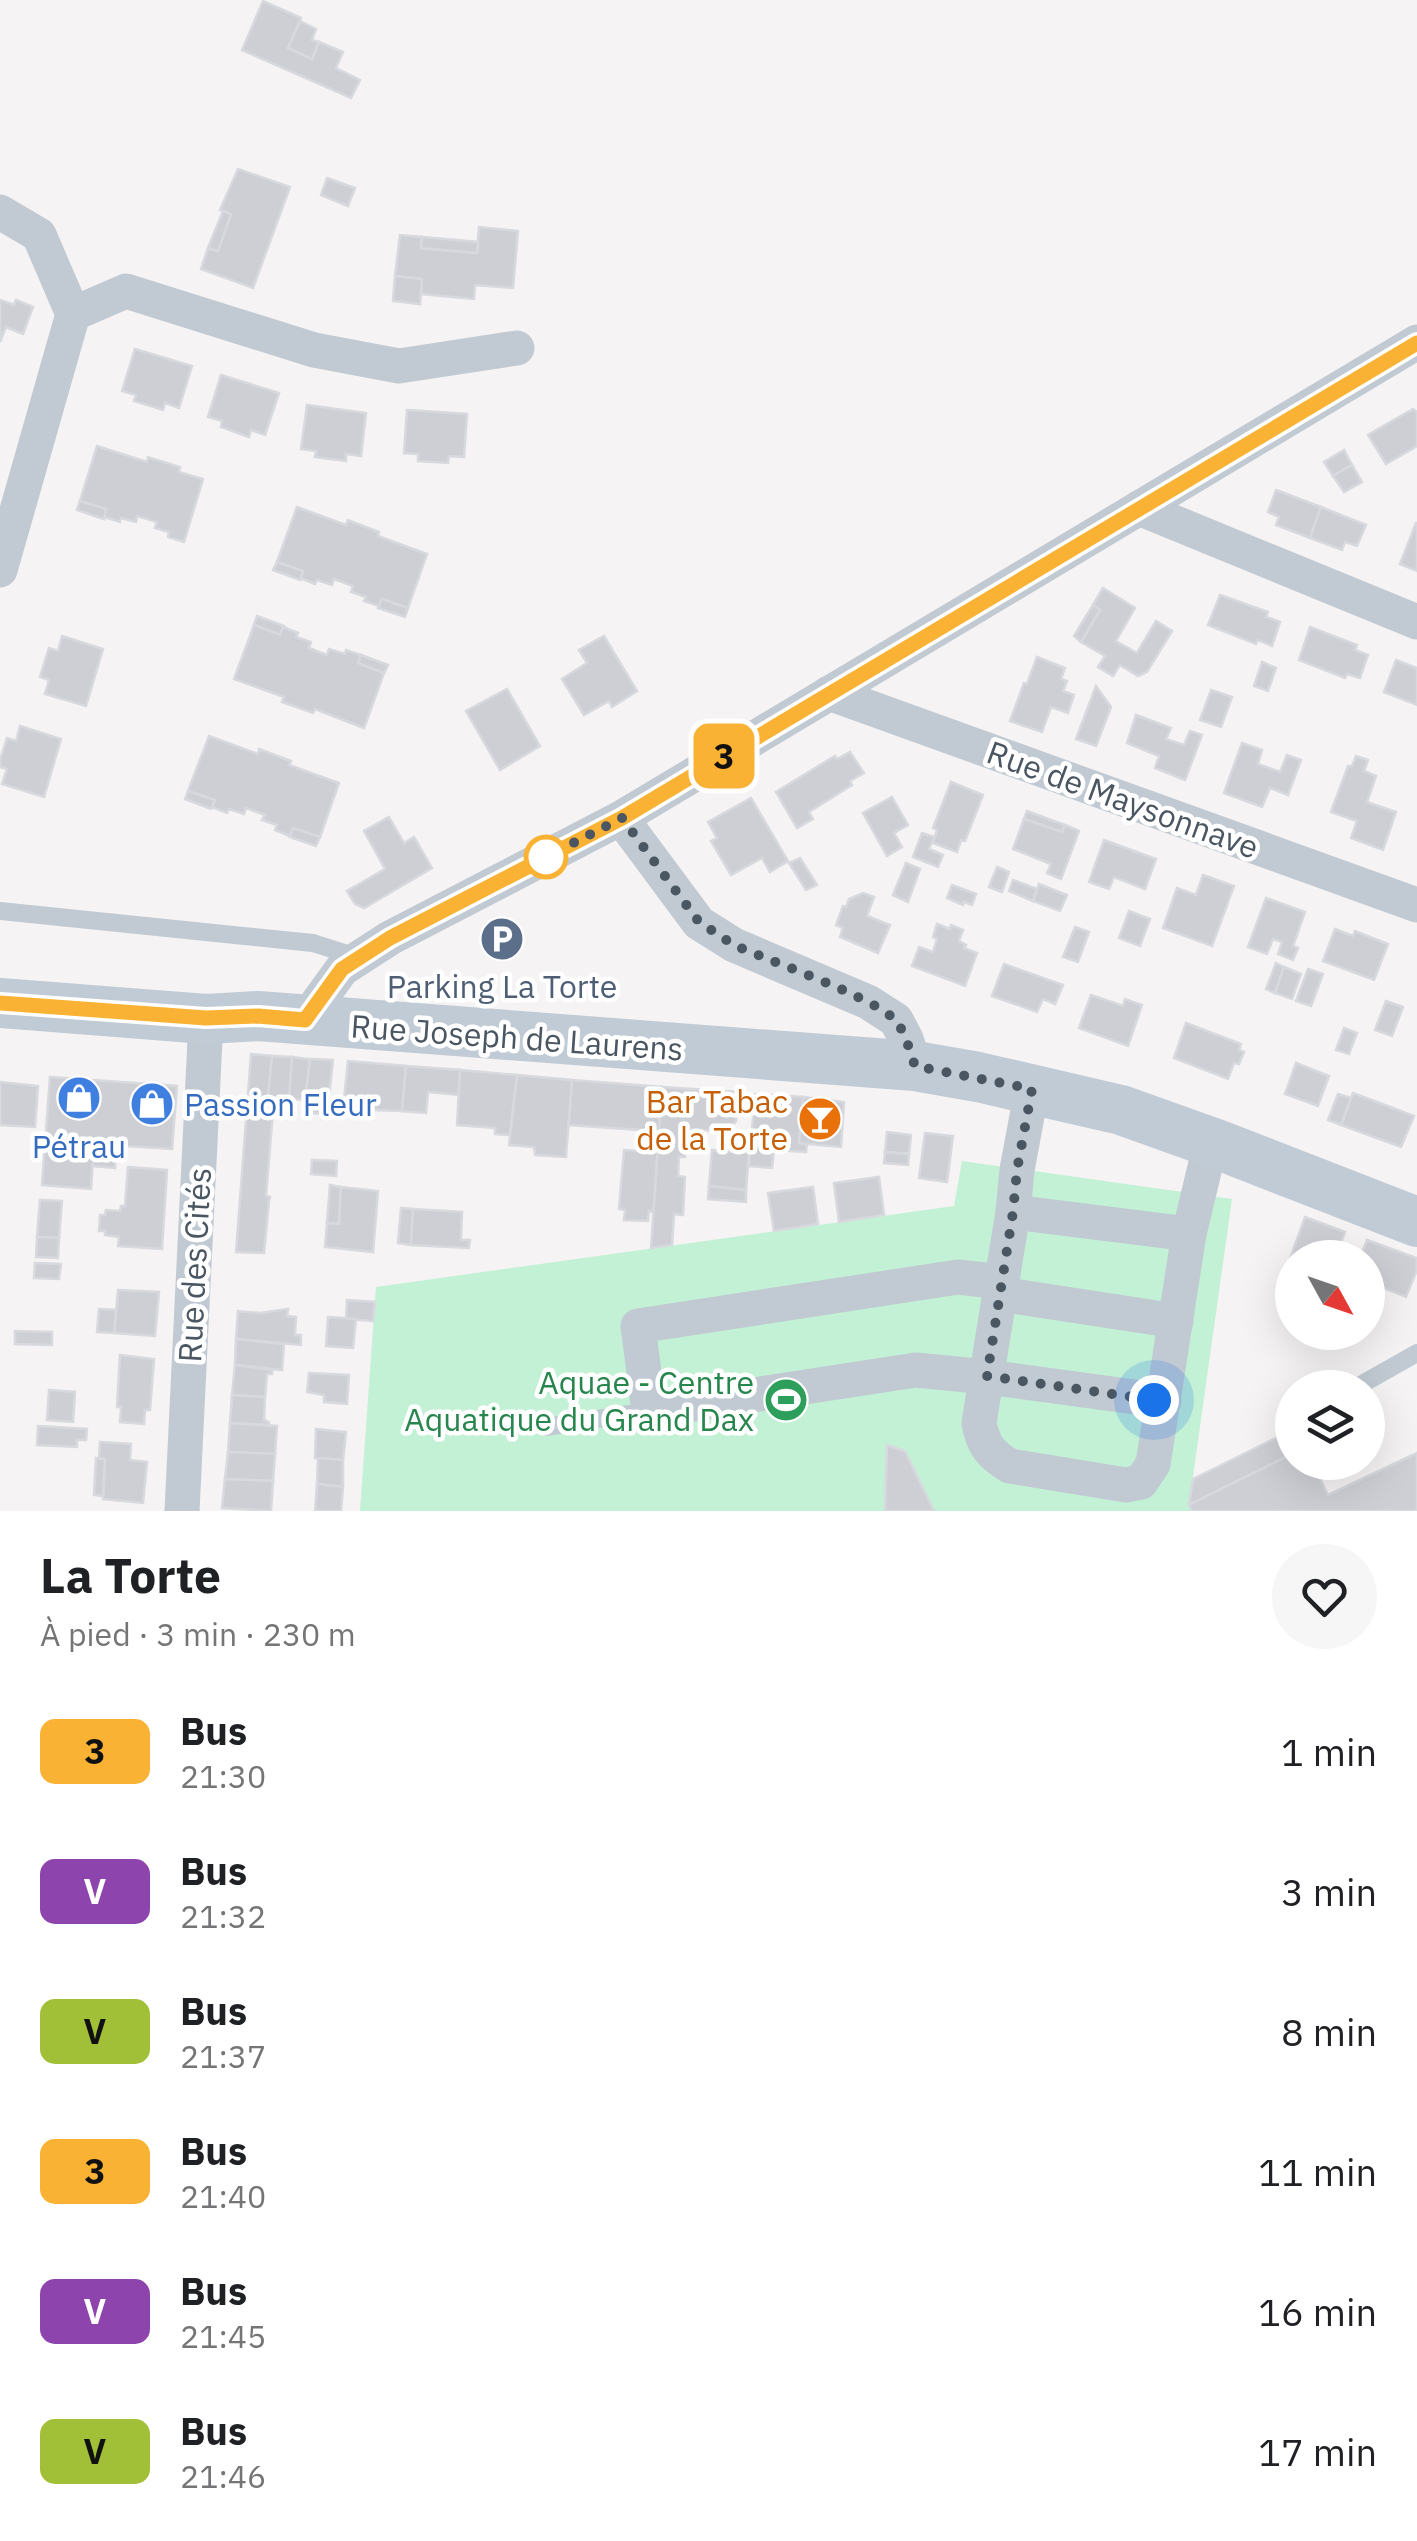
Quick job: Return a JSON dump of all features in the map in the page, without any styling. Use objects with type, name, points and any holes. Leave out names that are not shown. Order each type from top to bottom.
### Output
[{"type":"main road","name":"Rue Joseph de Laurens","points":[[0,1003],[206,1018],[258,1016],[915,1066],[1121,1110],[1417,1222]]},
{"type":"street","points":[[0,212],[39,235],[73,314],[0,570]]},
{"type":"street","points":[[73,314],[126,291],[314,350],[399,366],[518,348]]},
{"type":"street","points":[[305,1020],[342,969],[390,938],[622,818],[1417,342]]},
{"type":"street","points":[[1138,508],[1417,622]]},
{"type":"street","name":"Rue de Maysonnave","points":[[829,693],[1417,905]]},
{"type":"street","points":[[622,818],[699,922],[734,945],[868,1002],[896,1020],[915,1066]]},
{"type":"street","name":"Rue des Cités","points":[[182,1511],[206,1018]]},
{"type":"street","points":[[1032,1089],[979,1424],[982,1441],[994,1456],[1014,1467],[1126,1485],[1142,1482],[1153,1464],[1189,1234],[1211,1142]]},
{"type":"street","points":[[1013,1212],[1189,1234]]},
{"type":"street","points":[[1164,1402],[987,1376],[916,1370],[649,1412],[638,1326],[958,1278],[1176,1320]]},
{"type":"lane","points":[[0,911],[313,943],[360,958]]},
{"type":"lane","points":[[1385,1371],[1417,1353]]},
{"type":"lane","points":[[546,1427],[649,1412]]},
{"type":"green space","name":"Aquae - Centre Aquatique du Grand Dax","points":[[962,1161],[1232,1199],[1189,1505],[1192,1511],[360,1511],[376,1287],[954,1206]]},
{"type":"building","points":[[263,1],[301,18],[288,48],[312,59],[319,42],[343,52],[336,68],[360,80],[351,98],[242,50]]},
{"type":"building","points":[[300,21],[316,29],[312,40],[319,42],[312,59],[288,48]]},
{"type":"building","points":[[238,169],[290,187],[253,288],[201,269],[208,248],[218,251],[231,214],[220,210]]},
{"type":"building","points":[[327,178],[355,188],[348,206],[321,195]]},
{"type":"building","points":[[223,211],[231,214],[218,251],[208,248]]},
{"type":"building","points":[[479,227],[518,231],[513,288],[475,285],[474,299],[421,294],[422,279],[395,276],[400,235],[422,237],[421,248],[477,253]]},
{"type":"building","points":[[422,237],[478,242],[477,253],[421,248]]},
{"type":"building","points":[[395,276],[422,279],[420,304],[393,301]]},
{"type":"building","points":[[0,300],[14,305],[16,300],[33,307],[23,334],[6,327],[0,342]]},
{"type":"building","points":[[135,349],[192,366],[179,408],[165,403],[163,410],[134,401],[136,395],[122,391]]},
{"type":"building","points":[[221,375],[279,393],[265,435],[251,430],[249,437],[221,427],[222,421],[208,417]]},
{"type":"building","points":[[307,405],[366,413],[361,456],[346,454],[346,461],[315,457],[316,451],[301,449]]},
{"type":"building","points":[[1413,409],[1417,412],[1417,446],[1386,464],[1368,435]]},
{"type":"building","points":[[407,410],[467,414],[464,457],[449,456],[448,463],[418,461],[418,454],[404,453]]},
{"type":"building","points":[[97,446],[147,462],[148,457],[203,479],[184,542],[155,528],[157,522],[137,516],[136,522],[121,518],[120,522],[104,517],[106,509],[80,501]]},
{"type":"building","points":[[1344,450],[1352,465],[1333,476],[1324,462]]},
{"type":"building","points":[[1352,465],[1362,482],[1344,492],[1333,476]]},
{"type":"building","points":[[1276,490],[1321,507],[1310,538],[1276,525],[1279,517],[1268,512]]},
{"type":"building","points":[[80,501],[106,509],[104,519],[77,510]]},
{"type":"building","points":[[297,507],[346,525],[348,520],[427,554],[408,608],[382,599],[379,606],[364,601],[366,597],[351,592],[353,586],[334,579],[332,585],[317,580],[315,584],[300,578],[303,571],[277,562]]},
{"type":"building","points":[[1321,507],[1366,525],[1357,546],[1345,542],[1342,550],[1310,538]]},
{"type":"building","points":[[1417,523],[1417,571],[1400,564]]},
{"type":"building","points":[[277,562],[303,571],[300,580],[273,570]]},
{"type":"building","points":[[1103,588],[1135,608],[1116,641],[1137,653],[1156,621],[1172,631],[1147,672],[1138,676],[1120,665],[1113,676],[1098,667],[1105,656],[1081,642],[1100,610],[1093,605]]},
{"type":"building","points":[[1220,595],[1268,612],[1266,617],[1280,622],[1272,646],[1258,640],[1256,644],[1208,625]]},
{"type":"building","points":[[382,599],[408,608],[405,617],[378,608]]},
{"type":"building","points":[[1093,605],[1100,610],[1081,642],[1074,636]]},
{"type":"building","points":[[257,616],[284,626],[280,635],[254,625]]},
{"type":"building","points":[[254,625],[280,635],[283,627],[298,633],[296,637],[311,642],[309,648],[327,655],[329,649],[361,655],[358,663],[384,673],[364,728],[315,709],[313,713],[282,702],[284,697],[234,679]]},
{"type":"building","points":[[1310,627],[1357,645],[1355,650],[1368,655],[1360,678],[1347,674],[1345,678],[1299,660]]},
{"type":"building","points":[[62,636],[103,649],[86,706],[45,694],[49,680],[40,677],[49,648],[58,651]]},
{"type":"building","points":[[604,636],[637,691],[612,707],[609,701],[584,715],[562,679],[587,663],[579,650]]},
{"type":"building","points":[[361,655],[388,665],[384,673],[358,663]]},
{"type":"building","points":[[1037,657],[1065,668],[1061,679],[1067,681],[1063,691],[1074,695],[1068,713],[1051,707],[1042,732],[1010,721]]},
{"type":"building","points":[[1396,660],[1417,668],[1417,705],[1384,692]]},
{"type":"building","points":[[1262,662],[1276,668],[1268,691],[1254,686]]},
{"type":"building","points":[[1096,686],[1111,707],[1096,746],[1076,739]]},
{"type":"building","points":[[507,689],[540,746],[500,770],[466,711]]},
{"type":"building","points":[[1211,690],[1232,697],[1221,727],[1200,720]]},
{"type":"building","points":[[1136,715],[1171,728],[1166,739],[1184,745],[1190,731],[1202,735],[1185,780],[1155,768],[1159,756],[1127,743]]},
{"type":"building","points":[[20,726],[61,739],[44,797],[2,784],[7,769],[0,767],[0,760],[7,738],[16,741]]},
{"type":"building","points":[[209,736],[258,754],[259,749],[339,783],[320,837],[293,828],[290,836],[275,830],[277,825],[262,820],[265,815],[246,808],[244,814],[229,809],[227,813],[212,807],[215,800],[188,791]]},
{"type":"building","points":[[1242,743],[1262,750],[1258,764],[1280,772],[1287,755],[1301,760],[1288,795],[1270,788],[1262,807],[1224,793]]},
{"type":"building","points":[[850,752],[864,773],[809,812],[813,819],[797,828],[776,792],[835,756],[837,759]]},
{"type":"building","points":[[1356,756],[1368,760],[1364,771],[1376,776],[1367,802],[1396,812],[1383,850],[1351,838],[1357,821],[1331,812],[1348,766],[1352,766]]},
{"type":"building","points":[[951,782],[983,795],[957,852],[933,843],[937,830],[933,828]]},
{"type":"building","points":[[188,791],[215,800],[211,809],[185,799]]},
{"type":"building","points":[[892,797],[908,825],[894,833],[902,847],[887,856],[863,813]]},
{"type":"building","points":[[751,798],[788,861],[770,872],[762,858],[731,875],[711,841],[717,838],[708,822]]},
{"type":"building","points":[[1027,811],[1065,825],[1062,832],[1024,819]]},
{"type":"building","points":[[389,817],[404,843],[414,837],[432,868],[364,908],[355,904],[347,891],[385,869],[364,831]]},
{"type":"building","points":[[1024,819],[1062,832],[1065,825],[1079,831],[1061,879],[1047,873],[1051,864],[1013,849]]},
{"type":"building","points":[[293,828],[320,837],[316,846],[290,837]]},
{"type":"building","points":[[922,833],[934,837],[929,849],[943,855],[938,867],[913,857]]},
{"type":"building","points":[[1104,840],[1156,859],[1145,889],[1114,877],[1109,889],[1089,882]]},
{"type":"building","points":[[800,858],[817,885],[806,890],[789,863]]},
{"type":"building","points":[[906,863],[920,869],[908,902],[893,895]]},
{"type":"building","points":[[997,867],[1009,872],[1002,892],[989,887]]},
{"type":"building","points":[[1203,875],[1234,886],[1212,946],[1163,928],[1177,888],[1196,895]]},
{"type":"building","points":[[1013,880],[1037,889],[1033,901],[1009,891]]},
{"type":"building","points":[[1039,884],[1067,895],[1060,911],[1033,901]]},
{"type":"building","points":[[952,885],[976,894],[972,905],[947,898]]},
{"type":"building","points":[[863,893],[874,897],[867,916],[890,925],[878,953],[840,937],[843,928],[836,925],[843,906]]},
{"type":"building","points":[[1266,898],[1305,912],[1293,946],[1298,948],[1293,960],[1278,954],[1282,942],[1273,939],[1267,954],[1248,947]]},
{"type":"building","points":[[1129,911],[1150,919],[1140,946],[1119,938]]},
{"type":"building","points":[[937,924],[963,930],[959,941],[966,945],[964,948],[977,953],[965,986],[912,966],[919,947],[933,952]]},
{"type":"building","points":[[1075,927],[1089,932],[1078,962],[1063,957]]},
{"type":"building","points":[[1335,929],[1353,936],[1355,931],[1388,944],[1374,980],[1323,961]]},
{"type":"building","points":[[1276,963],[1284,967],[1275,993],[1266,989]]},
{"type":"building","points":[[1004,964],[1063,985],[1055,1004],[1043,999],[1037,1012],[992,996]]},
{"type":"building","points":[[1284,967],[1301,974],[1292,999],[1275,993]]},
{"type":"building","points":[[1308,969],[1323,974],[1311,1006],[1296,1001]]},
{"type":"building","points":[[1091,995],[1123,1006],[1125,999],[1142,1005],[1128,1046],[1079,1028]]},
{"type":"building","points":[[1386,1001],[1403,1007],[1392,1036],[1375,1030]]},
{"type":"building","points":[[1186,1023],[1241,1044],[1239,1050],[1244,1052],[1228,1079],[1174,1058]]},
{"type":"building","points":[[1344,1028],[1357,1033],[1349,1054],[1336,1050]]},
{"type":"building","points":[[251,1054],[272,1056],[268,1097],[248,1095]]},
{"type":"building","points":[[272,1056],[292,1057],[289,1099],[268,1097]]},
{"type":"building","points":[[292,1057],[310,1059],[305,1100],[289,1099]]},
{"type":"building","points":[[310,1059],[333,1060],[327,1114],[309,1113],[310,1101],[305,1100]]},
{"type":"building","points":[[348,1061],[406,1066],[402,1111],[343,1109]]},
{"type":"building","points":[[1296,1063],[1329,1076],[1318,1106],[1285,1094]]},
{"type":"building","points":[[406,1066],[460,1070],[459,1095],[428,1092],[426,1113],[402,1111]]},
{"type":"building","points":[[460,1070],[517,1075],[510,1135],[495,1134],[495,1128],[457,1125]]},
{"type":"building","points":[[517,1075],[572,1080],[566,1157],[535,1155],[534,1147],[509,1145]]},
{"type":"building","points":[[50,1077],[177,1086],[172,1149],[94,1144],[91,1189],[42,1185]]},
{"type":"building","points":[[572,1080],[662,1087],[654,1212],[649,1211],[648,1221],[624,1220],[625,1210],[619,1209],[624,1150],[639,1151],[641,1130],[569,1125]]},
{"type":"building","points":[[0,1082],[38,1086],[35,1127],[0,1125]]},
{"type":"building","points":[[662,1087],[738,1092],[736,1121],[727,1132],[681,1128],[681,1139],[686,1139],[685,1157],[679,1157],[678,1176],[685,1177],[683,1215],[674,1214],[672,1245],[651,1248]]},
{"type":"building","points":[[1353,1093],[1414,1116],[1401,1147],[1341,1125]]},
{"type":"building","points":[[755,1094],[803,1097],[799,1143],[807,1144],[806,1152],[777,1150],[778,1132],[752,1130]]},
{"type":"building","points":[[1338,1094],[1351,1098],[1341,1125],[1328,1120]]},
{"type":"building","points":[[248,1095],[274,1098],[264,1253],[236,1252]]},
{"type":"building","points":[[803,1097],[844,1102],[841,1147],[799,1143]]},
{"type":"building","points":[[887,1132],[911,1135],[909,1154],[885,1152]]},
{"type":"building","points":[[925,1133],[953,1136],[947,1182],[919,1178]]},
{"type":"building","points":[[94,1144],[116,1145],[115,1168],[93,1166]]},
{"type":"building","points":[[750,1147],[774,1149],[772,1168],[749,1166]]},
{"type":"building","points":[[712,1150],[749,1153],[746,1190],[709,1186]]},
{"type":"building","points":[[885,1152],[909,1154],[908,1165],[884,1163]]},
{"type":"building","points":[[312,1160],[337,1161],[336,1176],[311,1174]]},
{"type":"building","points":[[128,1167],[167,1170],[162,1249],[118,1246],[119,1237],[99,1231],[100,1215],[105,1215],[106,1210],[120,1211],[125,1206]]},
{"type":"building","points":[[879,1177],[884,1215],[839,1222],[834,1183]]},
{"type":"building","points":[[330,1185],[341,1187],[339,1224],[327,1223]]},
{"type":"building","points":[[709,1186],[746,1190],[746,1202],[708,1199]]},
{"type":"building","points":[[341,1187],[378,1191],[373,1252],[325,1247],[327,1223],[339,1224]]},
{"type":"building","points":[[813,1187],[818,1224],[774,1231],[768,1193]]},
{"type":"building","points":[[40,1200],[62,1201],[59,1238],[37,1237]]},
{"type":"building","points":[[401,1208],[413,1209],[411,1245],[398,1243]]},
{"type":"building","points":[[413,1209],[462,1212],[461,1240],[470,1240],[469,1248],[411,1245]]},
{"type":"building","points":[[1305,1217],[1345,1232],[1342,1240],[1297,1240]]},
{"type":"building","points":[[37,1237],[59,1238],[58,1258],[36,1257]]},
{"type":"building","points":[[1385,1246],[1417,1258],[1417,1270],[1406,1297],[1385,1289]]},
{"type":"building","points":[[35,1263],[61,1264],[59,1279],[34,1278]]},
{"type":"building","points":[[118,1290],[159,1292],[155,1336],[114,1333]]},
{"type":"building","points":[[347,1300],[375,1302],[373,1321],[346,1319]]},
{"type":"building","points":[[99,1309],[116,1310],[114,1333],[97,1332]]},
{"type":"building","points":[[288,1309],[287,1316],[296,1317],[295,1335],[301,1335],[301,1345],[236,1339],[238,1311]]},
{"type":"building","points":[[328,1317],[356,1319],[353,1348],[326,1346]]},
{"type":"building","points":[[15,1331],[52,1332],[52,1345],[15,1344]]},
{"type":"building","points":[[236,1339],[284,1344],[282,1370],[235,1365]]},
{"type":"building","points":[[120,1355],[154,1359],[150,1410],[145,1410],[144,1424],[120,1422]]},
{"type":"building","points":[[235,1365],[272,1370],[272,1374],[267,1374],[265,1397],[232,1395]]},
{"type":"building","points":[[309,1373],[349,1375],[347,1404],[324,1402],[324,1395],[307,1392]]},
{"type":"building","points":[[49,1390],[75,1392],[73,1422],[47,1420]]},
{"type":"building","points":[[232,1395],[265,1397],[264,1420],[269,1425],[230,1423]]},
{"type":"building","points":[[230,1423],[277,1426],[275,1454],[228,1452]]},
{"type":"building","points":[[38,1426],[87,1429],[86,1440],[77,1440],[77,1447],[37,1445]]},
{"type":"building","points":[[316,1429],[346,1432],[343,1460],[315,1458]]},
{"type":"building","points":[[1275,1438],[1275,1462],[1189,1505],[1193,1479]]},
{"type":"building","points":[[100,1442],[131,1444],[130,1460],[147,1462],[143,1503],[103,1499],[105,1459],[99,1458]]},
{"type":"building","points":[[887,1445],[905,1451],[934,1511],[885,1511]]},
{"type":"building","points":[[228,1452],[275,1454],[273,1481],[225,1479]]},
{"type":"building","points":[[1417,1453],[1417,1511],[1192,1511],[1189,1505],[1275,1462],[1275,1480],[1321,1480],[1328,1495],[1360,1480],[1385,1480],[1385,1468]]},
{"type":"building","points":[[96,1458],[105,1459],[103,1496],[94,1495]]},
{"type":"building","points":[[318,1458],[343,1460],[343,1487],[317,1484]]},
{"type":"building","points":[[225,1479],[273,1481],[271,1511],[222,1508]]},
{"type":"building","points":[[317,1484],[343,1487],[341,1511],[315,1511]]},
{"type":"bus line","name":"3","points":[[0,1003],[206,1018],[258,1016],[305,1020],[342,969],[390,938],[622,818],[1417,343]]},
{"type":"place","name":"Parking La Torte","points":[[502,939]]},
{"type":"place","name":"Pétrau","points":[[79,1098]]},
{"type":"place","name":"Passion Fleur","points":[[152,1104]]},
{"type":"place","name":"Bar Tabac de la Torte","points":[[820,1119]]},
{"type":"place","name":"Aquae - Centre Aquatique du Grand Dax","points":[[786,1400]]},
{"type":"route","points":[[546,857],[622,818],[699,922],[715,934],[868,1002],[896,1020],[915,1066],[1032,1089],[987,1376],[1154,1400]]}]
